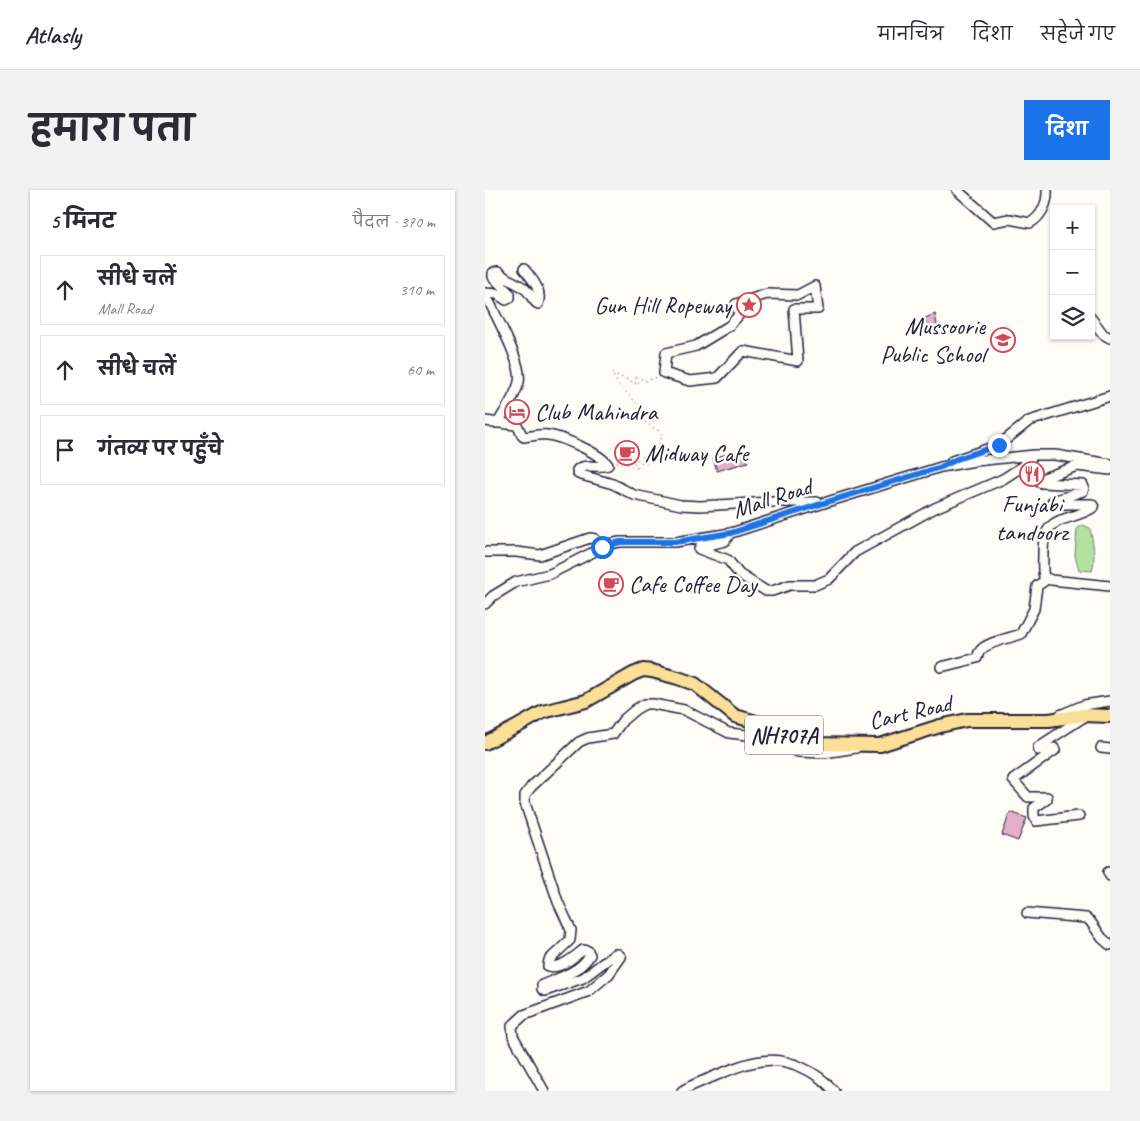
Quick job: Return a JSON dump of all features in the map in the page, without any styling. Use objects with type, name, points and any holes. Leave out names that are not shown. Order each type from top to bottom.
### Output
[{"type":"highway","name":"Cart Road","points":[[485,743],[543,712],[593,698],[643,670],[669,675],[695,684],[735,716],[771,726],[791,740],[811,744],[864,745],[888,743],[940,726],[967,720],[1049,720],[1088,715],[1110,716]]},
{"type":"street","points":[[957,190],[993,222],[1009,219],[1030,223],[1039,217],[1047,197],[1047,190]]},
{"type":"street","points":[[485,293],[497,294],[506,300],[510,298],[510,294],[493,276],[495,272],[498,272],[508,281],[526,289],[535,303],[538,304],[537,287],[523,269]]},
{"type":"street","points":[[815,286],[818,309],[795,308],[798,361],[743,351],[717,378],[690,381],[664,373],[666,353],[696,346],[729,326],[739,315],[736,304],[767,294],[798,295],[815,286]]},
{"type":"street","points":[[485,298],[490,303],[514,354],[520,376],[517,388],[498,423]]},
{"type":"street","points":[[1095,323],[1103,334],[1110,338]]},
{"type":"street","points":[[941,467],[957,459],[999,445],[1029,421],[1110,396]]},
{"type":"street","points":[[485,423],[516,425],[520,428],[521,434],[524,437],[546,434],[566,440],[590,451],[608,464],[604,467],[585,466],[579,468],[577,472],[617,486],[634,495],[681,505],[700,506],[771,502],[827,502]]},
{"type":"street","points":[[729,534],[725,541],[700,546],[699,549],[728,560],[739,574],[766,591],[790,585],[815,585],[829,579],[848,558],[860,549],[935,508],[1003,479],[1020,468],[1033,455]]},
{"type":"street","name":"Mall Road","points":[[485,604],[498,592],[516,582],[563,569],[602,547],[620,542],[675,542],[729,534],[941,467],[975,461],[1033,455],[1063,456],[1110,464]]},
{"type":"street","points":[[1047,579],[1043,574],[1045,533],[1056,521],[1093,507],[1092,504],[1052,504],[1053,501],[1083,490],[1084,486],[1042,483],[1039,480],[1077,466],[1110,470]]},
{"type":"street","points":[[485,552],[516,552],[540,555],[590,538],[602,547]]},
{"type":"street","points":[[941,667],[976,659],[983,648],[1023,632],[1034,609],[1037,586],[1047,579],[1110,586]]},
{"type":"street","points":[[1049,720],[1084,705],[1110,702]]},
{"type":"street","points":[[544,1091],[513,1036],[512,1026],[524,1015],[589,991],[609,974],[621,957],[619,954],[615,954],[583,978],[545,991],[542,989],[542,985],[571,972],[590,955],[589,951],[583,950],[566,962],[553,967],[548,966],[549,960],[567,944],[572,934],[558,902],[525,803],[527,792],[535,782],[579,742],[588,738],[613,734],[626,717],[645,704],[685,710],[729,733],[755,736],[798,752],[836,752],[851,750],[864,745]]},
{"type":"street","points":[[1079,816],[1036,821],[1034,808],[1047,798],[1028,797],[1013,780],[1055,750],[1051,748],[1038,750],[1038,747],[1088,715]]},
{"type":"street","points":[[1027,913],[1086,918],[1110,945]]},
{"type":"street","points":[[682,1091],[730,1070],[763,1060],[789,1063],[801,1067],[817,1076],[834,1091]]},
{"type":"path","points":[[608,464],[622,463],[639,469],[627,453],[644,464],[647,463],[642,456],[662,461],[656,452],[662,438],[661,434],[636,416],[654,421],[653,419],[624,391],[612,374],[614,373],[638,384],[635,376],[651,381],[664,373]]},
{"type":"green space","points":[[1083,525],[1090,528],[1091,533],[1094,555],[1092,571],[1079,570],[1075,556],[1077,529]]},
{"type":"building","points":[[935,314],[938,330],[928,333],[925,318]]},
{"type":"building","points":[[745,449],[748,462],[717,471],[713,458]]},
{"type":"building","points":[[1010,812],[1027,818],[1018,841],[1002,835]]},
{"type":"place","name":"Gun Hill Ropeway","points":[[749,305]]},
{"type":"place","name":"Mussoorie Public School","points":[[1003,340]]},
{"type":"place","name":"Club Mahindra","points":[[517,412]]},
{"type":"place","name":"Midway Cafe","points":[[627,453]]},
{"type":"place","name":"Funjabi tandoorz","points":[[1032,474]]},
{"type":"place","name":"Cafe Coffee Day","points":[[611,584]]},
{"type":"route","points":[[602,547],[620,542],[675,542],[731,533],[941,467],[949,462],[999,445]]}]
